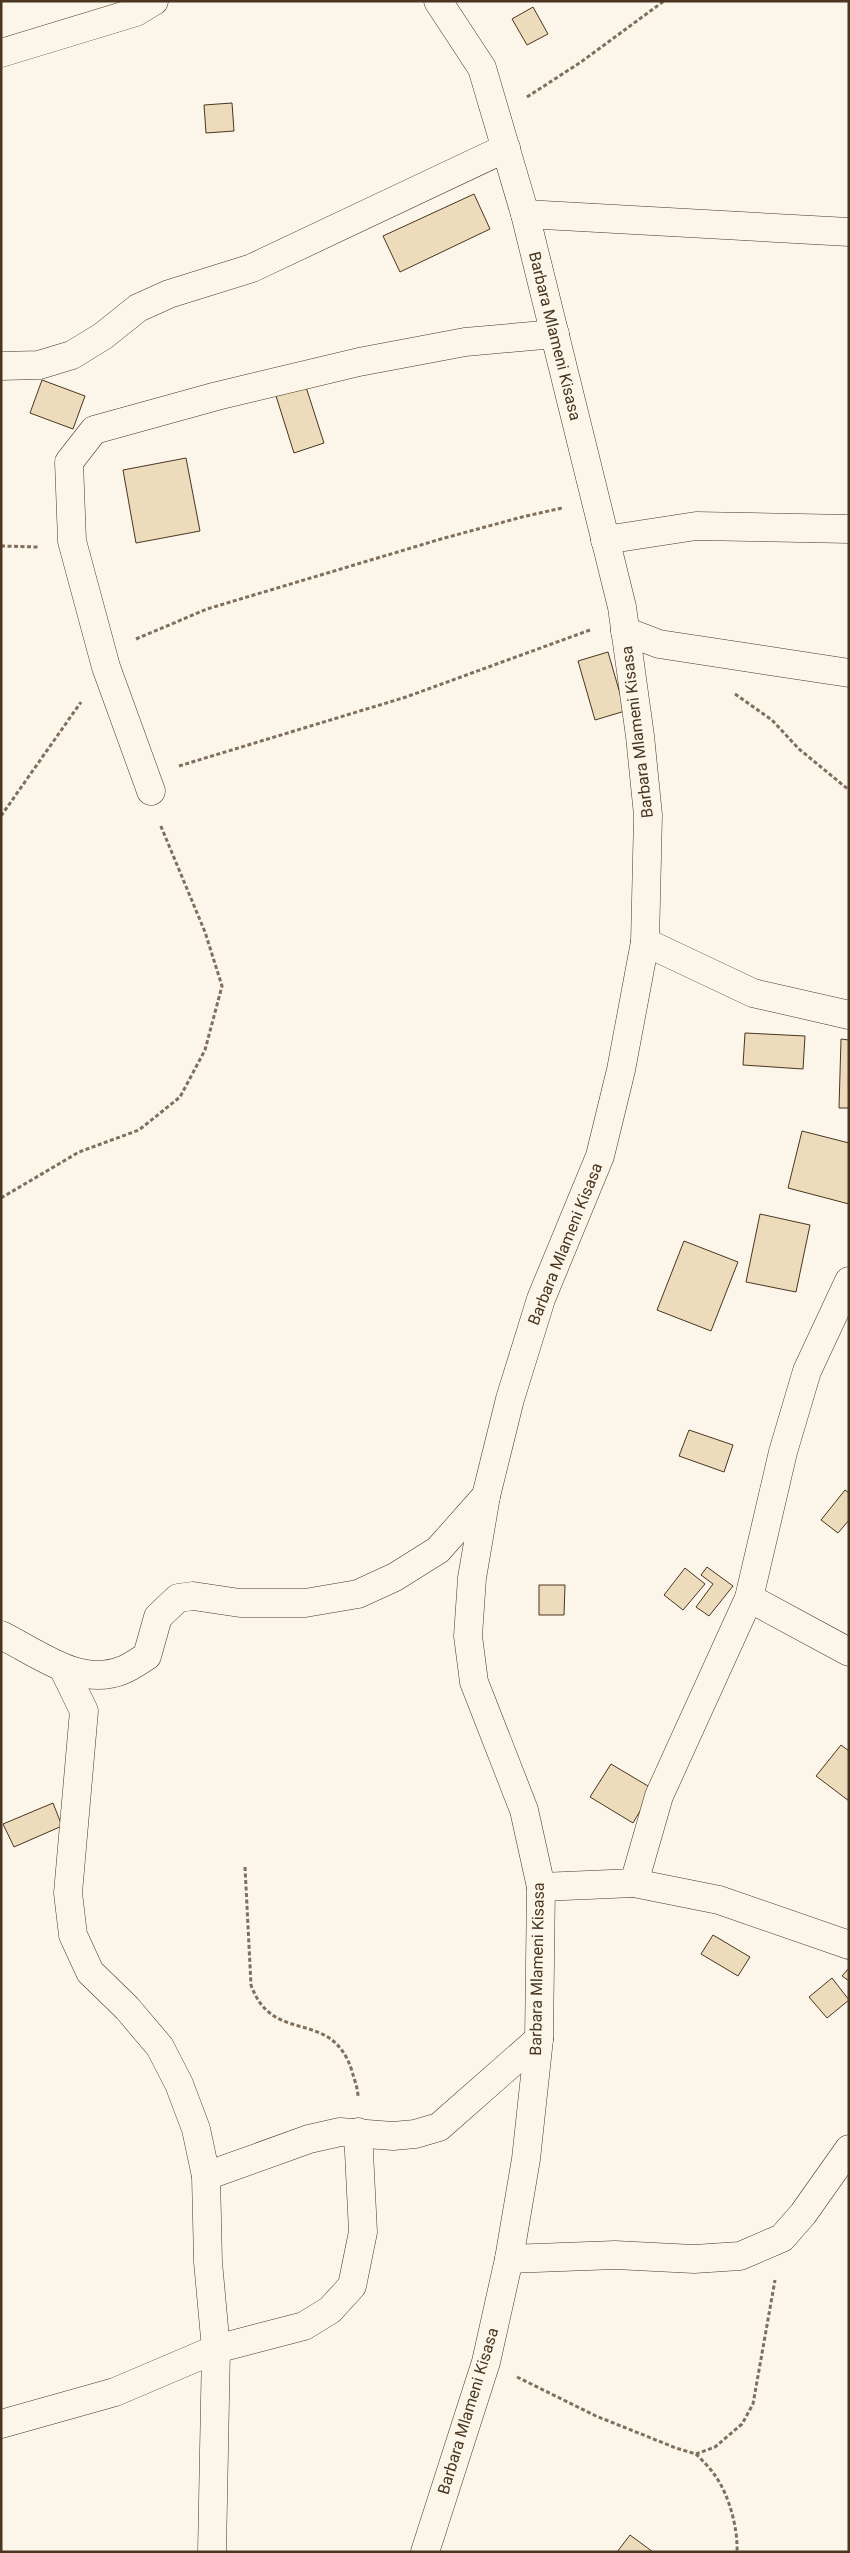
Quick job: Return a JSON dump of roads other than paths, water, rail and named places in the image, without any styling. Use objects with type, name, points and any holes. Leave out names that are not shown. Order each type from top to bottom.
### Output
[{"type":"street","points":[[1,53],[136,12],[154,1]]},
{"type":"street","name":"Barbara Mlameni Kisasa","points":[[424,2552],[486,2362],[509,2259],[526,2159],[539,2039],[541,1887],[524,1810],[474,1682],[468,1636],[472,1578],[486,1496],[510,1399],[541,1299],[600,1156],[621,1070],[645,942],[648,815],[640,736],[624,625],[525,214],[482,68],[438,1]]},
{"type":"street","points":[[1,366],[39,365],[72,355],[104,336],[138,308],[169,294],[252,268],[506,148]]},
{"type":"street","points":[[525,214],[849,232]]},
{"type":"street","points":[[152,791],[106,667],[72,541],[69,462],[94,430],[217,396],[359,362],[465,342],[554,334]]},
{"type":"street","points":[[604,540],[696,526],[849,529]]},
{"type":"street","points":[[624,625],[659,644],[849,673]]},
{"type":"street","points":[[645,942],[753,993],[849,1016]]},
{"type":"street","points":[[634,1883],[659,1796],[749,1598],[783,1452],[808,1371],[849,1281]]},
{"type":"street","points":[[1,1635],[64,1670],[97,1675],[123,1670],[147,1656],[158,1617],[178,1598],[193,1596],[240,1603],[305,1603],[358,1594],[396,1577],[438,1550],[486,1496]]},
{"type":"street","points":[[749,1598],[849,1652]]},
{"type":"street","points":[[64,1670],[84,1711],[68,1893],[73,1935],[90,1972],[128,2008],[160,2047],[179,2084],[196,2129],[206,2176],[208,2262],[216,2349],[212,2552]]},
{"type":"street","points":[[541,1887],[634,1883],[719,1900],[849,1945]]},
{"type":"street","points":[[206,2176],[309,2139],[340,2132],[393,2136],[415,2134],[439,2127],[539,2039]]},
{"type":"street","points":[[1,2424],[115,2392],[216,2349],[304,2326],[330,2310],[352,2286],[363,2232],[358,2132]]},
{"type":"street","points":[[509,2259],[615,2255],[694,2259],[740,2256],[782,2238],[803,2214],[849,2149]]}]
